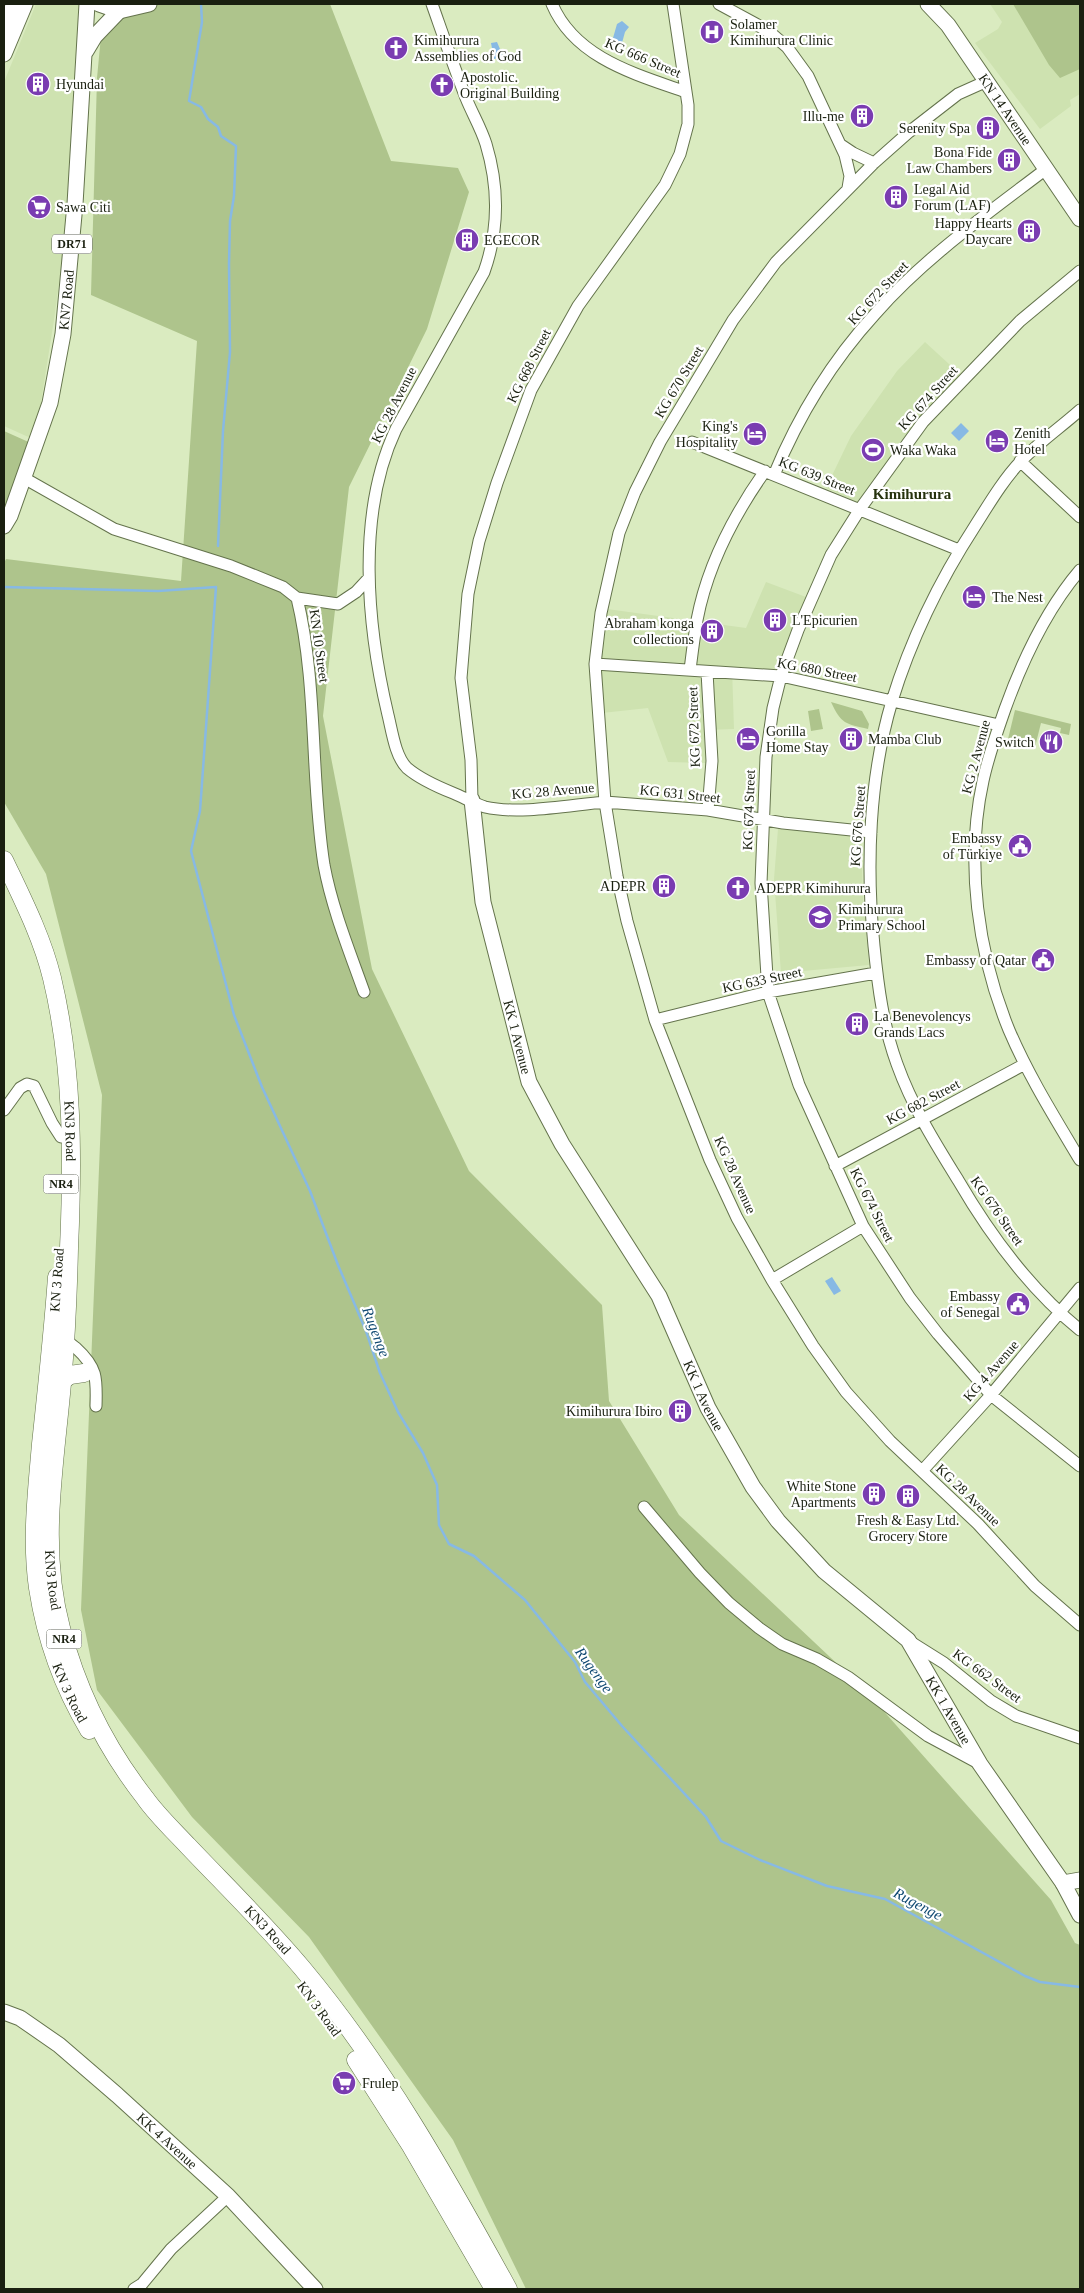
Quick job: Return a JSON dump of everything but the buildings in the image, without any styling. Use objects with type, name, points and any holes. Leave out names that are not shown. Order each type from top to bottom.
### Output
[{"type":"highway","name":"KN3 Road","points":[[4,860],[43,950],[52,978],[64,1036],[71,1142],[71,1206],[59,1337]]},
{"type":"highway","name":"KN 3 Road","points":[[4,883],[35,958],[48,1005],[55,1058],[61,1137],[59,1337],[36,1492],[34,1532],[38,1587],[49,1638],[70,1698],[109,1766],[149,1822],[284,1962],[355,2048],[494,2289]]},
{"type":"highway","name":"KN3 Road","points":[[56,1361],[63,1380],[51,1484],[49,1543],[51,1578],[60,1626],[69,1657],[94,1718],[146,1800],[300,1966],[355,2048],[435,2159],[508,2289]]},
{"type":"highway","points":[[63,1380],[70,1375],[90,1377]]},
{"type":"main road","points":[[4,26],[14,4]]},
{"type":"main road","points":[[4,54],[25,4]]},
{"type":"main road","name":"KN7 Road","points":[[4,526],[24,478],[50,403],[63,334],[75,204],[88,4]]},
{"type":"main road","points":[[99,4],[119,11],[149,4]]},
{"type":"main road","name":"KN 14 Avenue","points":[[928,4],[948,25],[1080,219]]},
{"type":"main road","points":[[84,55],[95,36],[119,11]]},
{"type":"main road","name":"KK 1 Avenue","points":[[472,800],[483,902],[529,1082],[536,1097],[562,1144],[659,1296],[708,1408],[753,1487],[778,1521],[824,1571],[908,1640],[980,1764],[1063,1883],[1080,1915]]},
{"type":"main road","points":[[1063,1883],[1080,1880]]},
{"type":"main road","name":"KK 4 Avenue","points":[[4,2012],[20,2018],[59,2045],[228,2196],[315,2289]]},
{"type":"street","name":"KG 28 Avenue","points":[[432,4],[466,96],[486,143],[495,190],[496,221],[490,256],[478,285],[435,358],[389,445],[377,486],[369,578],[373,632],[381,678],[398,752],[405,766],[413,773],[439,788],[472,800],[482,806],[509,810],[605,802],[625,912],[655,1020],[710,1160],[737,1218],[772,1280],[813,1346],[846,1392],[890,1441],[978,1524],[1035,1586],[1080,1625]]},
{"type":"street","name":"KG 666 Street","points":[[552,4],[566,29],[586,49],[635,74],[686,92]]},
{"type":"street","name":"KG 668 Street","points":[[472,800],[471,760],[461,678],[468,594],[479,541],[500,475],[531,390],[578,306],[665,186],[674,169],[688,124],[686,92],[673,4]]},
{"type":"street","points":[[719,4],[756,24],[787,47],[808,76],[841,145],[848,166],[848,188]]},
{"type":"street","name":"KG 670 Street","points":[[605,802],[595,664],[601,613],[619,533],[635,492],[660,442],[734,320],[755,289],[782,255],[874,163],[948,100],[987,81]]},
{"type":"street","points":[[841,145],[874,163]]},
{"type":"street","name":"KG 672 Street","points":[[690,670],[697,619],[718,553],[738,513],[770,473],[822,384],[874,314],[913,275],[1046,169]]},
{"type":"street","name":"KG 674 Street","points":[[1080,271],[1020,321],[923,422],[860,509],[831,555],[815,587],[781,676],[769,732],[761,883],[761,915],[768,992],[799,1085],[863,1226],[910,1298],[938,1334],[991,1395],[1080,1466]]},
{"type":"street","name":"KG 676 Street","points":[[1080,410],[1020,462],[997,492],[959,550],[923,618],[892,701],[877,770],[872,832],[871,921],[881,1004],[896,1063],[921,1119],[974,1207],[1014,1261],[1060,1314],[1080,1330]]},
{"type":"street","name":"KG 639 Street","points":[[692,442],[959,550]]},
{"type":"street","points":[[1020,462],[1080,517]]},
{"type":"street","name":"KN 10 Street","points":[[24,478],[114,529],[231,566],[283,588],[297,598],[305,636],[319,823],[325,866],[338,917],[364,992]]},
{"type":"street","name":"KG 2 Avenue","points":[[1080,570],[1050,612],[1032,645],[1018,674],[999,724],[983,782],[975,855],[981,931],[991,976],[1009,1030],[1025,1064],[1080,1160]]},
{"type":"street","points":[[297,598],[338,604],[356,592],[369,578]]},
{"type":"street","name":"KG 680 Street","points":[[595,664],[781,676],[999,724]]},
{"type":"street","name":"KG 672 Street","points":[[707,672],[712,761],[708,810]]},
{"type":"street","name":"KG 631 Street","points":[[605,802],[708,810],[764,820],[872,832]]},
{"type":"street","name":"KG 633 Street","points":[[655,1020],[768,992],[876,973]]},
{"type":"street","name":"KG 682 Street","points":[[835,1166],[1025,1064]]},
{"type":"street","points":[[4,1110],[20,1088],[27,1084],[34,1086],[61,1137]]},
{"type":"street","points":[[772,1280],[863,1226]]},
{"type":"street","name":"KG 4 Avenue","points":[[922,1471],[991,1395],[1080,1288]]},
{"type":"street","points":[[59,1337],[93,1368],[90,1377],[96,1406]]},
{"type":"street","points":[[56,1361],[90,1377]]},
{"type":"street","points":[[644,1507],[728,1603],[759,1628],[782,1644],[816,1659],[848,1677],[928,1736],[980,1764]]},
{"type":"street","name":"KG 662 Street","points":[[908,1640],[944,1663],[991,1701],[1016,1716],[1080,1738]]},
{"type":"street","points":[[134,2289],[142,2284],[171,2250],[228,2196]]},
{"type":"shaded area","points":[[36,4],[79,4],[65,239],[35,440],[4,426],[4,82]]},
{"type":"shaded area","points":[[104,4],[330,4],[391,161],[458,168],[469,192],[427,329],[349,487],[323,716],[372,969],[469,1171],[602,1305],[609,1401],[679,1515],[865,1690],[1051,1900],[1075,1943],[1080,1945],[1080,2289],[526,2289],[453,2140],[309,1937],[192,1817],[97,1690],[81,1610],[102,1095],[46,874],[4,802],[4,563],[6,559],[181,581],[197,341],[91,295],[97,78]]},
{"type":"shaded area","points":[[990,4],[1080,4],[1080,94],[1070,100],[1071,106],[1040,129],[975,43],[998,29],[1002,22]]},
{"type":"shaded area","points":[[1013,4],[1080,4],[1080,69],[1060,78],[1049,65]]},
{"type":"shaded area","points":[[925,342],[961,375],[902,440],[859,503],[826,488],[851,436],[897,371]]},
{"type":"shaded area","points":[[4,431],[33,444],[4,513]]},
{"type":"shaded area","points":[[766,582],[806,597],[778,671],[732,667],[734,729],[706,730],[706,763],[668,762],[648,708],[602,713],[601,658],[607,609],[746,628]]},
{"type":"shaded area","points":[[831,702],[862,711],[869,724],[868,729],[845,722],[838,715]]},
{"type":"shaded area","points":[[819,709],[823,729],[811,731],[808,711]]},
{"type":"shaded area","points":[[1015,710],[1071,724],[1069,735],[1060,733],[1061,728],[1041,723],[1035,747],[1008,739]]},
{"type":"shaded area","name":"Kimihurura Primary School","points":[[778,829],[861,837],[863,899],[869,965],[781,973],[774,879]]},
{"type":"water","points":[[622,21],[629,27],[625,32],[622,43],[614,42],[613,38],[617,24]]},
{"type":"water","points":[[497,42],[503,56],[494,59],[491,43]]},
{"type":"water","points":[[961,423],[969,431],[959,441],[951,433]]},
{"type":"water","points":[[832,1277],[841,1291],[834,1295],[825,1281]]},
{"type":"waterway","points":[[201,4],[202,22],[189,101],[201,107],[208,119],[218,127],[221,136],[236,146],[234,196],[230,221],[230,352],[223,431],[218,546]]},
{"type":"waterway","name":"Rugenge","points":[[4,587],[158,591],[216,587],[200,811],[191,851],[234,1015],[262,1087],[310,1191],[366,1331],[380,1373],[398,1412],[423,1453],[437,1485],[439,1525],[449,1544],[474,1556],[525,1600],[575,1662],[585,1682],[622,1726],[706,1817],[721,1841],[760,1860],[827,1886],[885,1899],[1025,1976],[1040,1982],[1080,1987]]},
{"type":"place","name":"Solamer Kimihurura Clinic","points":[[712,32]]},
{"type":"place","name":"Kimihurura Assemblies of God","points":[[396,48]]},
{"type":"place","name":"Hyundai","points":[[38,84]]},
{"type":"place","name":"Apostolic. Original Building","points":[[442,85]]},
{"type":"place","name":"Illu-me","points":[[862,116]]},
{"type":"place","name":"Serenity Spa","points":[[988,128]]},
{"type":"place","name":"Bona Fide Law Chambers","points":[[1009,160]]},
{"type":"place","name":"Legal Aid Forum (LAF)","points":[[896,197]]},
{"type":"place","name":"Sawa Citi","points":[[39,207]]},
{"type":"place","name":"Happy Hearts Daycare","points":[[1029,231]]},
{"type":"place","name":"EGECOR","points":[[467,240]]},
{"type":"place","name":"King's Hospitality","points":[[755,434]]},
{"type":"place","name":"Zenith Hotel","points":[[997,441]]},
{"type":"place","name":"Waka Waka","points":[[873,450]]},
{"type":"place","name":"The Nest","points":[[974,597]]},
{"type":"place","name":"L'Epicurien","points":[[775,620]]},
{"type":"place","name":"Abraham konga collections","points":[[712,631]]},
{"type":"place","name":"Gorilla Home Stay","points":[[748,739]]},
{"type":"place","name":"Mamba Club","points":[[851,739]]},
{"type":"place","name":"Switch","points":[[1051,742]]},
{"type":"place","name":"Embassy of Türkiye","points":[[1020,846]]},
{"type":"place","name":"ADEPR","points":[[664,886]]},
{"type":"place","name":"ADEPR Kimihurura","points":[[738,888]]},
{"type":"place","name":"Kimihurura Primary School","points":[[820,917]]},
{"type":"place","name":"Embassy of Qatar","points":[[1043,960]]},
{"type":"place","name":"La Benevolencys Grands Lacs","points":[[857,1024]]},
{"type":"place","name":"Embassy of Senegal","points":[[1018,1304]]},
{"type":"place","name":"Kimihurura Ibiro","points":[[680,1411]]},
{"type":"place","name":"White Stone Apartments","points":[[874,1494]]},
{"type":"place","name":"Fresh & Easy Ltd. Grocery Store","points":[[908,1496]]},
{"type":"place","name":"Frulep","points":[[344,2083]]},
{"type":"district","name":"Kimihurura","points":[[912,494]]}]
